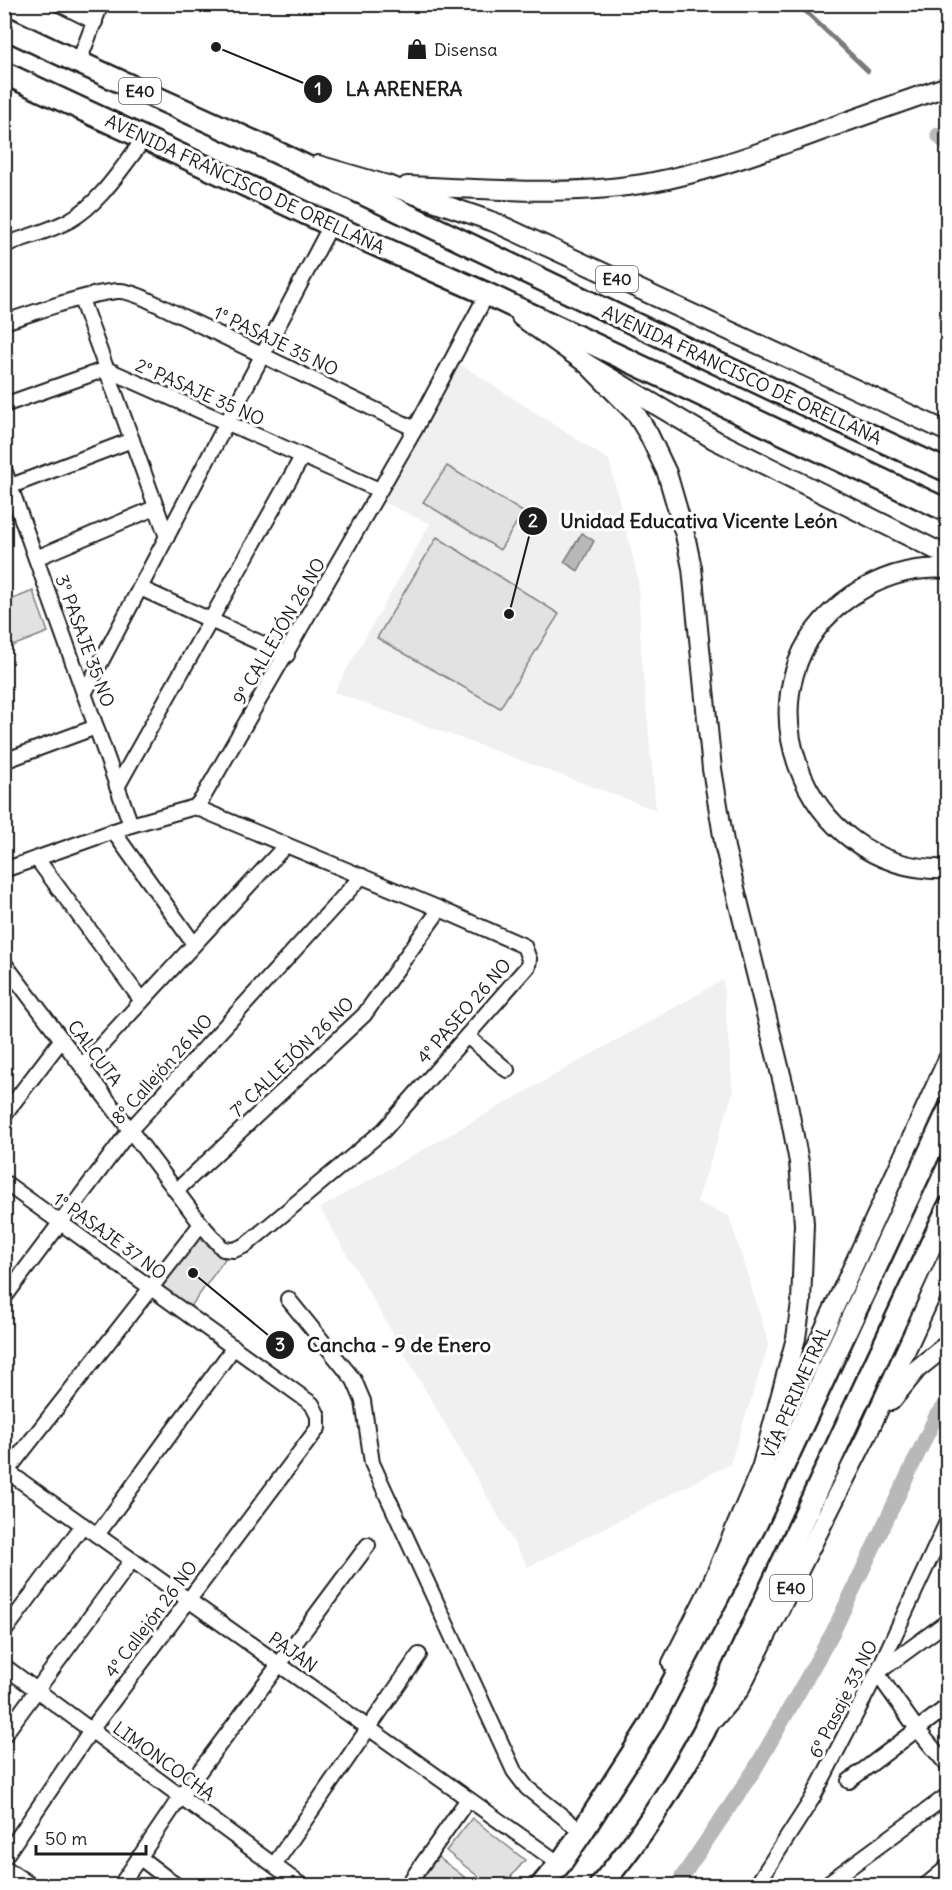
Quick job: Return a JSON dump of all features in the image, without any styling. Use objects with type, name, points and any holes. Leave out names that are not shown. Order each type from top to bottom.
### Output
[{"type":"highway","name":"AVENIDA FRANCISCO DE ORELLANA","points":[[4,27],[78,64],[277,153],[756,384],[948,471]]},
{"type":"highway","name":"AVENIDA FRANCISCO DE ORELLANA","points":[[4,73],[331,225],[487,294],[948,511]]},
{"type":"highway","name":"VÍA PERIMETRAL","points":[[541,1886],[560,1864],[582,1832],[650,1726],[756,1524],[948,1112]]},
{"type":"highway","points":[[704,1731],[948,1208]]},
{"type":"highway","name":"E40","points":[[600,1886],[631,1849],[681,1774],[704,1731]]},
{"type":"main road","points":[[387,185],[564,190],[608,188],[651,182],[738,161],[948,86]]},
{"type":"main road","name":"AVENIDA FRANCISCO DE ORELLANA","points":[[277,153],[387,185],[494,222],[948,432]]},
{"type":"main road","name":"AVENIDA FRANCISCO DE ORELLANA","points":[[487,294],[588,364],[715,440],[948,556]]},
{"type":"main road","points":[[588,364],[636,414],[649,435],[667,473],[685,535],[692,568],[712,769],[725,848],[793,1128],[799,1162],[804,1224],[801,1303],[796,1338],[761,1470]]},
{"type":"main road","points":[[948,569],[927,567],[904,571],[873,584],[842,602],[827,616],[805,646],[796,667],[789,707],[792,748],[797,767],[817,804],[841,832],[855,843],[895,861],[915,867],[948,869]]},
{"type":"main road","name":"VÍA PERIMETRAL","points":[[650,1726],[657,1692],[709,1590],[761,1470],[948,1059]]},
{"type":"main road","name":"E40","points":[[704,1731],[739,1690],[867,1437],[948,1258]]},
{"type":"main road","points":[[867,1437],[898,1390],[917,1369],[948,1344]]},
{"type":"street","points":[[59,4],[95,22]]},
{"type":"street","points":[[78,64],[101,4]]},
{"type":"street","points":[[4,245],[69,221],[83,212],[145,138]]},
{"type":"street","points":[[84,694],[331,225]]},
{"type":"street","name":"1° PASAJE 35 NO","points":[[81,299],[119,291],[144,298],[415,429]]},
{"type":"street","name":"9° CALLEJÓN 26 NO","points":[[195,807],[202,800],[415,429],[487,294]]},
{"type":"street","points":[[4,322],[81,299],[167,537]]},
{"type":"street","name":"2° PASAJE 35 NO","points":[[4,405],[106,369],[379,490]]},
{"type":"street","points":[[11,486],[132,440]]},
{"type":"street","points":[[117,787],[302,457]]},
{"type":"street","name":"3° PASAJE 35 NO","points":[[4,469],[131,825]]},
{"type":"street","points":[[36,558],[157,507]]},
{"type":"street","points":[[140,588],[286,655]]},
{"type":"street","points":[[4,761],[96,727]]},
{"type":"street","points":[[4,870],[131,825],[195,807]]},
{"type":"street","name":"4° PASEO 26 NO","points":[[195,807],[524,946],[529,959],[528,966],[384,1130],[246,1245],[234,1250],[223,1249]]},
{"type":"street","points":[[113,831],[194,944]]},
{"type":"street","points":[[82,1066],[286,845]]},
{"type":"street","points":[[37,858],[142,1001]]},
{"type":"street","name":"8º Callejón 26 NO","points":[[4,1298],[130,1130],[362,876]]},
{"type":"street","name":"7° CALLEJÓN 26 NO","points":[[176,1191],[364,1015],[440,909]]},
{"type":"street","name":"CALCUTA","points":[[4,963],[201,1224],[223,1249]]},
{"type":"street","points":[[467,1036],[507,1070]]},
{"type":"street","points":[[4,1115],[62,1039]]},
{"type":"street","name":"1° PASAJE 37 NO","points":[[4,1182],[312,1404]]},
{"type":"street","points":[[6,1472],[201,1224]]},
{"type":"street","points":[[288,1299],[354,1380],[363,1401],[372,1463],[514,1771],[527,1788],[582,1832]]},
{"type":"street","points":[[97,1535],[234,1347]]},
{"type":"street","name":"4º Callejón 26 NO","points":[[4,1858],[91,1730],[318,1428],[318,1416],[312,1404]]},
{"type":"street","name":"PAJAN","points":[[6,1472],[560,1864]]},
{"type":"street","points":[[4,1632],[83,1525]]},
{"type":"street","name":"6º Pasaje 33 NO","points":[[756,1886],[812,1799],[877,1673],[946,1526]]},
{"type":"street","points":[[120,1886],[181,1796],[368,1545]]},
{"type":"street","points":[[4,1735],[132,1560]]},
{"type":"street","points":[[948,1621],[877,1673],[917,1729],[948,1766]]},
{"type":"street","points":[[274,1865],[419,1655]]},
{"type":"street","name":"LIMONCOCHA","points":[[4,1666],[302,1886]]},
{"type":"street","points":[[849,1780],[948,1706]]},
{"type":"street","points":[[824,1886],[948,1795]]},
{"type":"street","points":[[407,1886],[468,1799]]},
{"type":"street","points":[[140,1857],[177,1886]]},
{"type":"street","points":[[4,1867],[32,1886]]},
{"type":"street","points":[[925,1886],[948,1867]]},
{"type":"shaded area","points":[[460,364],[609,460],[638,578],[641,650],[656,810],[334,692],[430,524],[383,502]]},
{"type":"shaded area","points":[[447,466],[523,512],[500,550],[423,502]]},
{"type":"shaded area","points":[[582,533],[594,541],[578,571],[564,562]]},
{"type":"shaded area","points":[[437,537],[559,614],[500,708],[377,638]]},
{"type":"shaded area","points":[[33,591],[48,632],[5,649],[5,602]]},
{"type":"shaded area","points":[[723,980],[733,1093],[697,1202],[729,1216],[769,1344],[730,1464],[528,1567],[320,1208]]},
{"type":"shaded area","points":[[198,1237],[225,1259],[189,1309],[161,1287]]},
{"type":"shaded area","points":[[472,1818],[525,1860],[504,1885],[489,1885],[446,1851]]},
{"type":"shaded area","points":[[438,1857],[475,1885],[417,1885]]},
{"type":"waterway","points":[[798,4],[868,71]]},
{"type":"waterway","points":[[938,135],[948,146]]},
{"type":"waterway","points":[[676,1886],[755,1769],[833,1632],[936,1416],[948,1400]]},
{"type":"place","name":"LA ARENERA","points":[[216,47]]},
{"type":"place","name":"Disensa","points":[[417,49]]},
{"type":"place","name":"Unidad Educativa Vicente León","points":[[509,614]]},
{"type":"place","name":"Cancha - 9 de Enero","points":[[193,1273]]}]
